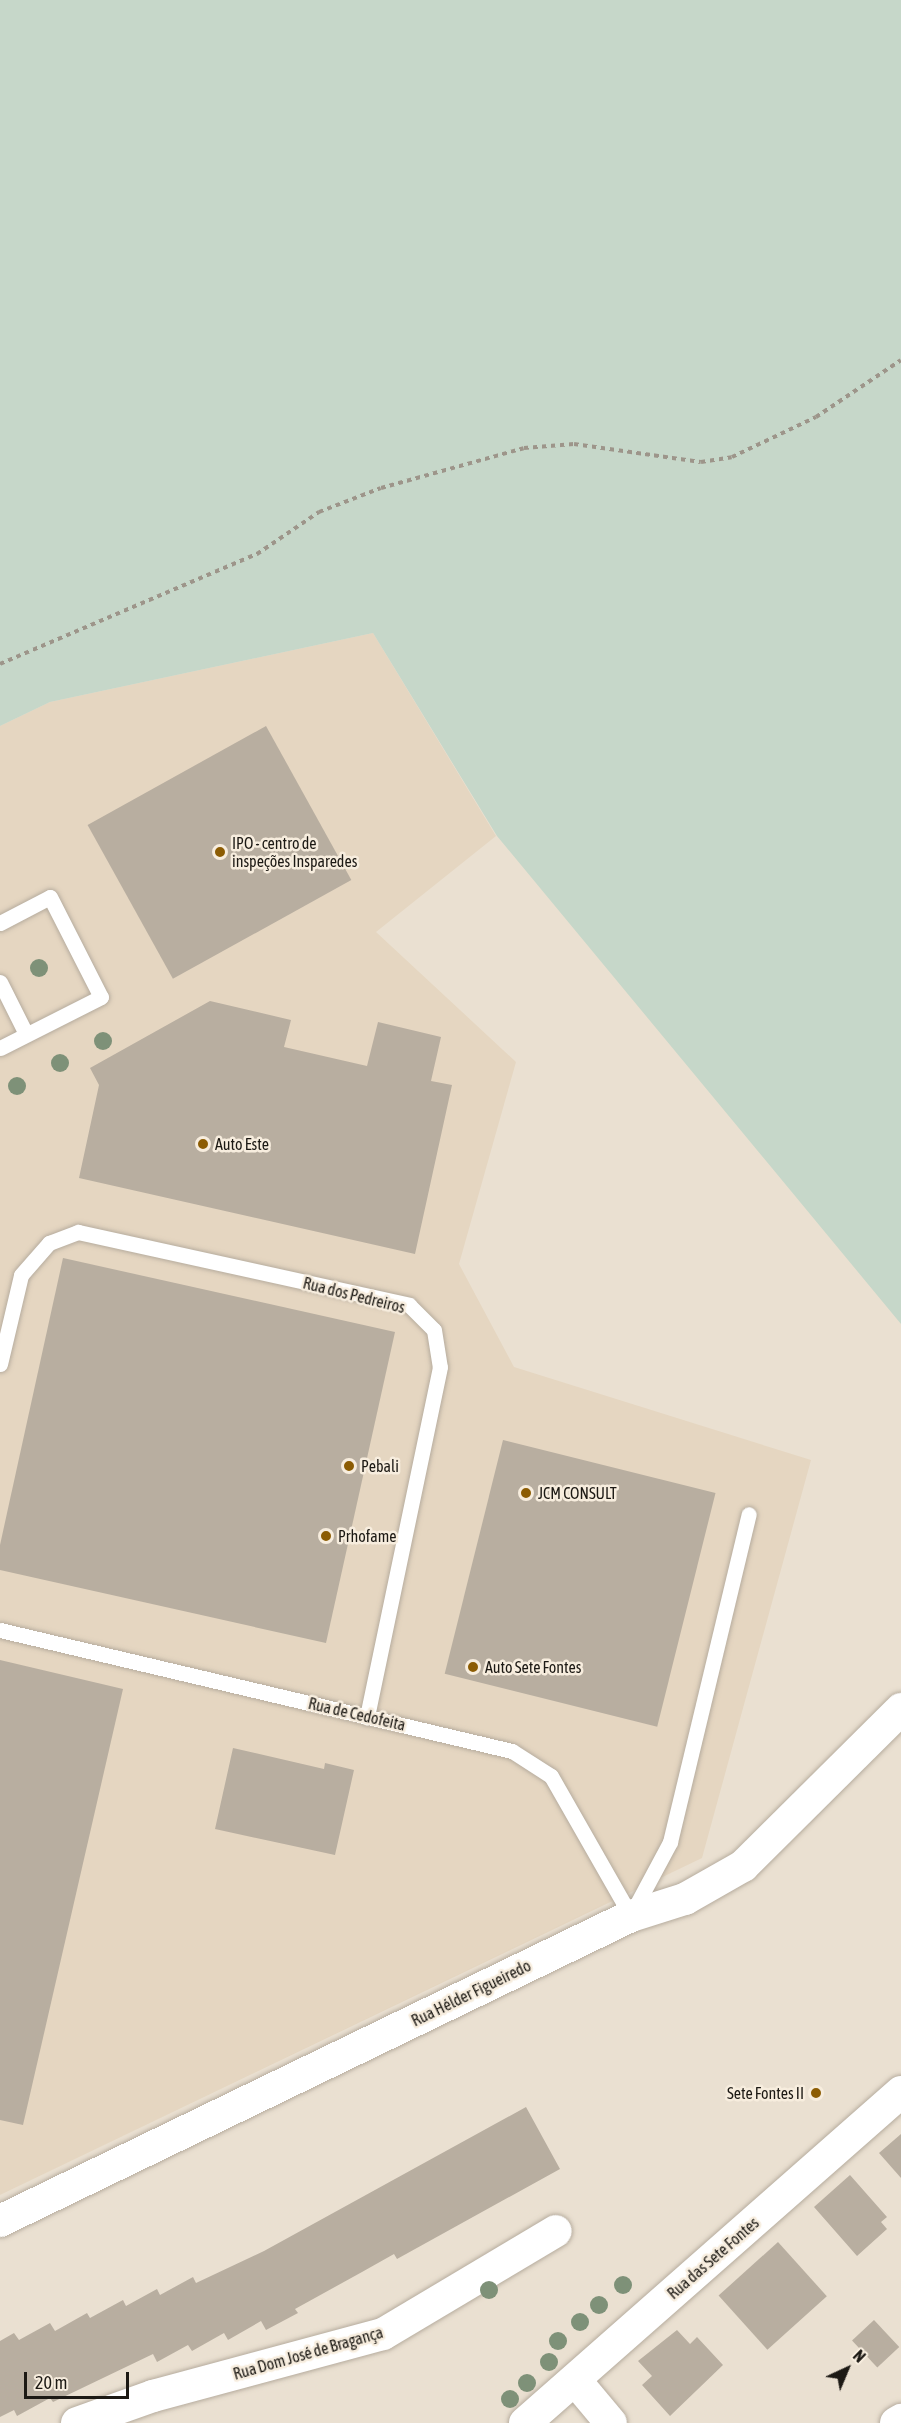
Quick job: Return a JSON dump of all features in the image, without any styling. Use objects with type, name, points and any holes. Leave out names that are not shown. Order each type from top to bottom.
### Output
[{"type":"street","name":"Rua Hélder Figueiredo","points":[[0,2221],[631,1916],[685,1899],[743,1866],[901,1709]]},
{"type":"street","name":"Rua das Sete Fontes","points":[[525,2423],[901,2092]]},
{"type":"street","name":"Rua Dom José de Bragança","points":[[77,2423],[153,2396],[383,2334],[556,2231]]},
{"type":"street","points":[[574,2380],[611,2423]]},
{"type":"street","points":[[896,2423],[901,2420]]},
{"type":"lane","points":[[0,923],[50,897],[101,997],[0,1048]]},
{"type":"lane","points":[[0,982],[26,1034]]},
{"type":"lane","name":"Rua dos Pedreiros","points":[[0,1365],[21,1275],[50,1243],[78,1232],[409,1305],[434,1330],[440,1367],[367,1717]]},
{"type":"lane","points":[[631,1916],[670,1842],[749,1514]]},
{"type":"lane","name":"Rua de Cedofeita","points":[[0,1630],[512,1751],[551,1776],[631,1916]]},
{"type":"path","points":[[0,664],[257,554],[320,512],[381,488],[524,448],[574,444],[700,462],[732,457],[816,417],[901,360]]},
{"type":"shaded area","points":[[373,633],[496,836],[376,932],[516,1062],[459,1264],[514,1367],[811,1460],[702,1858],[0,2195],[0,726],[50,702]]},
{"type":"green space","points":[[0,0],[901,0],[901,1324],[497,836],[373,633],[50,702],[0,726]]},
{"type":"building","name":"IPO - centro de inspeções Insparedes","points":[[266,726],[351,880],[173,979],[88,825]]},
{"type":"building","points":[[210,1001],[291,1020],[284,1047],[367,1066],[378,1022],[441,1037],[431,1081],[452,1085],[415,1254],[79,1178],[99,1085],[90,1068]]},
{"type":"building","points":[[63,1258],[395,1332],[326,1643],[0,1570],[0,1545]]},
{"type":"building","points":[[503,1440],[715,1493],[657,1727],[445,1674]]},
{"type":"building","points":[[0,1660],[123,1689],[23,2125],[0,2120]]},
{"type":"building","points":[[233,1748],[324,1769],[325,1763],[354,1770],[335,1855],[215,1829]]},
{"type":"building","points":[[526,2107],[560,2169],[397,2259],[394,2254],[295,2309],[298,2313],[266,2330],[261,2321],[228,2340],[224,2333],[192,2351],[188,2345],[157,2362],[153,2354],[53,2402],[50,2398],[17,2416],[14,2410],[0,2417],[0,2341],[14,2333],[19,2340],[50,2323],[55,2331],[87,2313],[90,2318],[123,2300],[126,2306],[157,2289],[160,2295],[193,2277],[196,2283],[264,2251]]},
{"type":"building","points":[[901,2134],[901,2178],[879,2153]]},
{"type":"building","points":[[850,2175],[887,2217],[881,2222],[887,2229],[857,2256],[814,2207]]},
{"type":"building","points":[[778,2242],[827,2296],[767,2350],[719,2296]]},
{"type":"building","points":[[874,2320],[899,2347],[877,2368],[852,2340]]},
{"type":"building","points":[[677,2330],[690,2344],[697,2337],[723,2365],[670,2416],[642,2385],[652,2376],[638,2361]]},
{"type":"place","name":"IPO - centro de inspeções Insparedes","points":[[220,852]]},
{"type":"place","name":"Auto Este","points":[[203,1144]]},
{"type":"place","name":"Pebali","points":[[349,1466]]},
{"type":"place","name":"JCM CONSULT","points":[[526,1493]]},
{"type":"place","name":"Prhofame","points":[[326,1536]]},
{"type":"place","name":"Auto Sete Fontes","points":[[473,1667]]},
{"type":"place","name":"Sete Fontes II","points":[[816,2093]]}]
